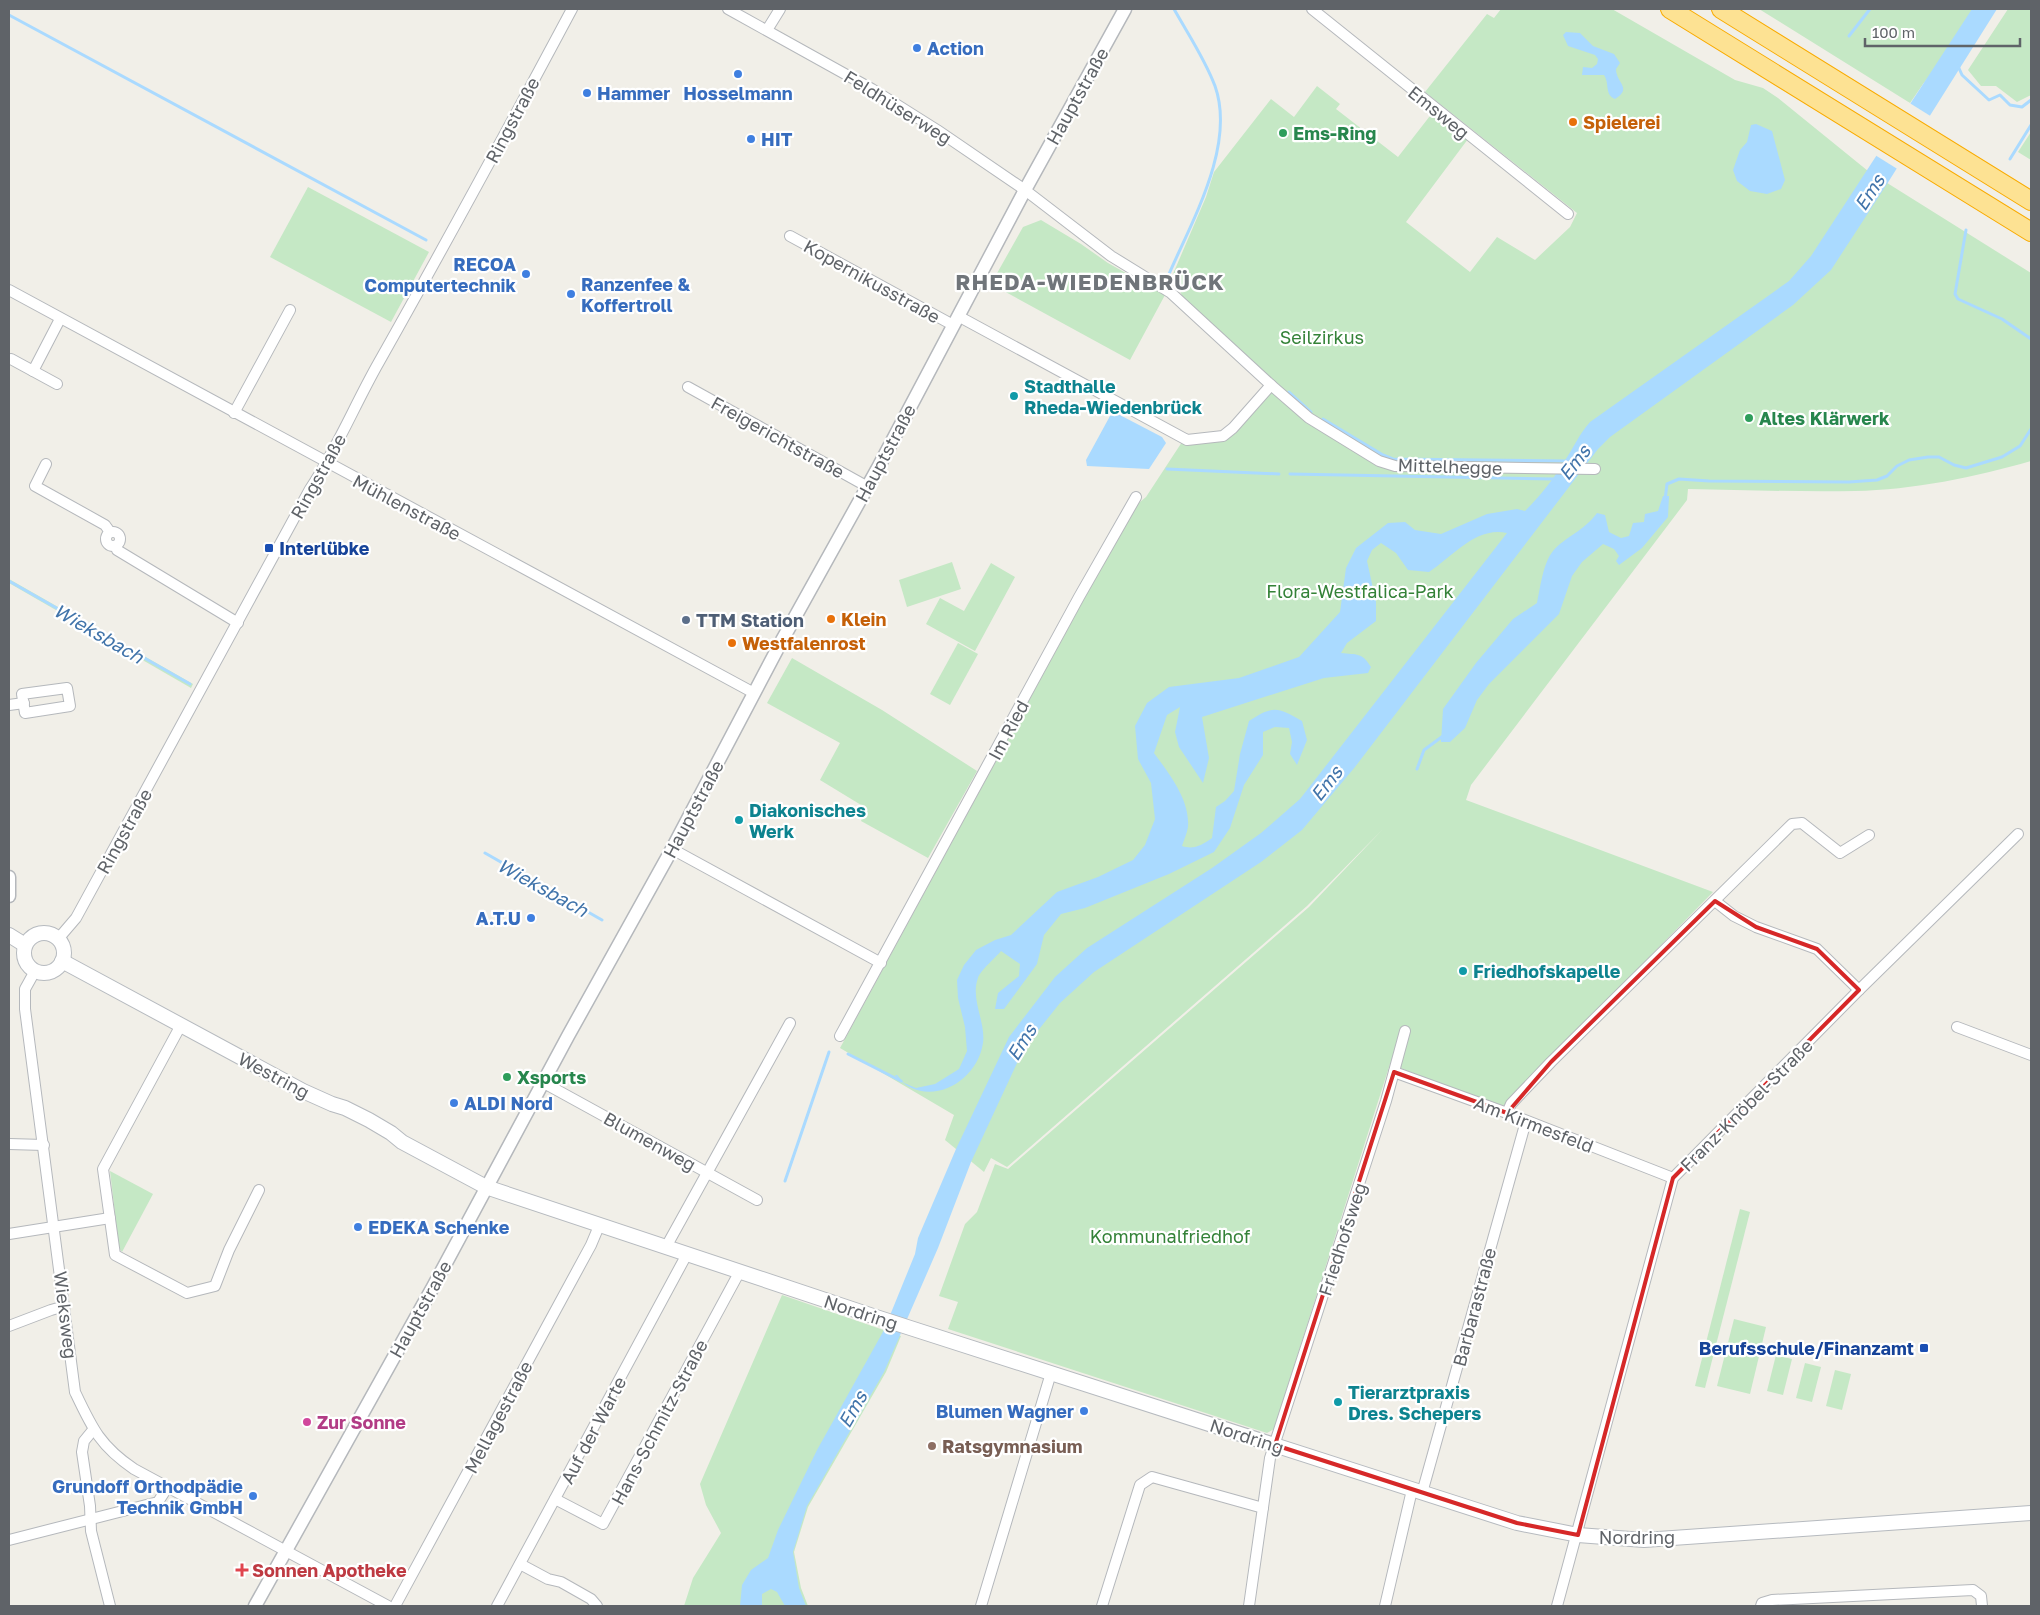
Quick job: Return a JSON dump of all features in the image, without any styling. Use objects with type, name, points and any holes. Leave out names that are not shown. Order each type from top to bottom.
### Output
[{"type":"highway","points":[[1670,9],[2031,232]]},
{"type":"highway","points":[[1720,9],[2031,201]]},
{"type":"main road","points":[[44,933],[58,939],[63,946],[64,954],[57,968],[50,972],[35,971],[25,960],[25,945],[36,934],[44,933]]},
{"type":"main road","points":[[9,935],[25,945]]},
{"type":"main road","name":"Westring","points":[[62,961],[303,1091],[345,1108],[374,1123],[402,1142],[486,1187]]},
{"type":"main road","name":"Nordring","points":[[486,1187],[919,1331],[1539,1529],[1578,1535],[1644,1540],[2031,1513]]},
{"type":"street","name":"Ringstraße","points":[[58,939],[76,918],[310,489],[327,464],[364,389],[441,252],[572,9]]},
{"type":"street","name":"Feldhüserweg","points":[[728,9],[880,94],[938,130],[1025,190]]},
{"type":"street","points":[[767,30],[780,9]]},
{"type":"street","name":"Hauptstraße","points":[[255,1606],[672,849],[754,693],[868,487],[1025,190],[1125,9]]},
{"type":"street","name":"Emsweg","points":[[1312,9],[1568,214]]},
{"type":"street","name":"Mittelhegge","points":[[1025,190],[1111,256],[1171,293],[1309,418],[1379,461],[1395,466],[1595,469]]},
{"type":"street","name":"Kopernikusstraße","points":[[790,236],[956,321]]},
{"type":"street","name":"Mühlenstraße","points":[[9,290],[327,464],[754,693]]},
{"type":"street","points":[[234,413],[290,310]]},
{"type":"street","points":[[32,371],[60,319]]},
{"type":"street","points":[[956,321],[1187,440],[1223,436],[1233,428],[1271,385]]},
{"type":"street","points":[[12,360],[57,384]]},
{"type":"street","name":"Freigerichtstraße","points":[[688,387],[868,487]]},
{"type":"street","points":[[46,464],[35,486],[105,525],[110,532],[106,537],[109,546],[116,546],[117,550],[238,623]]},
{"type":"street","name":"Im Ried","points":[[840,1036],[1079,597],[1136,497]]},
{"type":"street","points":[[68,688],[70,706],[25,713],[24,703],[22,694],[68,688]]},
{"type":"street","points":[[9,705],[24,703]]},
{"type":"street","points":[[1506,1113],[1510,1104],[1551,1062],[1792,824],[1802,823],[1840,853],[1869,835]]},
{"type":"street","name":"Franz-Knöbel-Straße","points":[[1557,1606],[1578,1535],[1673,1178],[1859,990],[2018,834]]},
{"type":"street","points":[[672,849],[881,963]]},
{"type":"street","points":[[9,877],[9,896]]},
{"type":"street","points":[[1714,900],[1734,916],[1756,927],[1817,949],[1859,990]]},
{"type":"street","name":"Wieksweg","points":[[35,971],[25,989],[25,1009],[75,1392],[93,1430],[104,1446],[119,1459],[167,1488],[388,1606]]},
{"type":"street","points":[[666,1247],[790,1023]]},
{"type":"street","points":[[181,1024],[103,1169],[115,1255],[188,1293],[202,1291],[215,1286],[229,1250],[258,1190]]},
{"type":"street","points":[[1957,1027],[2031,1055]]},
{"type":"street","name":"Friedhofsweg","points":[[1249,1606],[1270,1458],[1394,1072],[1405,1031]]},
{"type":"street","name":"Am Kirmesfeld","points":[[1394,1072],[1673,1178]]},
{"type":"street","name":"Blumenweg","points":[[544,1082],[757,1200]]},
{"type":"street","name":"Barbarastraße","points":[[1385,1606],[1526,1121]]},
{"type":"street","points":[[9,1144],[44,1145]]},
{"type":"street","points":[[9,1234],[110,1218]]},
{"type":"street","name":"Mellagestraße","points":[[395,1606],[591,1246],[599,1226]]},
{"type":"street","name":"Auf der Warte","points":[[497,1606],[687,1254]]},
{"type":"street","name":"Hans-Schmitz-Straße","points":[[555,1499],[603,1524],[740,1271]]},
{"type":"street","points":[[9,1326],[65,1306]]},
{"type":"street","points":[[981,1606],[1051,1373]]},
{"type":"street","points":[[93,1430],[84,1441],[82,1452],[91,1531],[110,1606]]},
{"type":"street","points":[[1102,1606],[1140,1485],[1152,1477],[1263,1508]]},
{"type":"street","points":[[9,1540],[158,1502],[167,1488]]},
{"type":"street","points":[[520,1564],[548,1579],[561,1582],[591,1599],[597,1606]]},
{"type":"street","points":[[1760,1602],[1973,1590],[1981,1596],[1982,1606]]},
{"type":"highlighted area","points":[[1715,901],[1756,927],[1817,949],[1859,990],[1673,1178],[1578,1535],[1517,1523],[1275,1445],[1394,1072],[1507,1113],[1551,1062]]},
{"type":"green space","name":"Flora-Westfalica-Park","points":[[1501,9],[1612,9],[1735,80],[1763,88],[1868,171],[2031,273],[2031,461],[1944,482],[1877,490],[1688,489],[1687,500],[1471,785],[1466,800],[1713,892],[1502,1107],[1390,1064],[1274,1429],[1267,1433],[948,1329],[958,1302],[939,1296],[965,1224],[977,1212],[995,1164],[1008,1169],[1309,907],[1383,829],[1307,906],[1007,1167],[991,1158],[984,1172],[945,1140],[954,1115],[840,1048],[1134,507],[1146,497],[1182,442],[1224,439],[1276,384],[1183,298],[1173,274],[1206,197],[1214,172],[1271,99],[1294,117],[1317,86],[1340,104],[1336,109],[1398,157],[1433,112],[1468,139],[1406,222],[1470,272],[1497,237],[1535,260],[1570,227],[1577,213],[1425,92],[1487,14],[1494,18]]},
{"type":"green space","points":[[1759,9],[1983,9],[1910,103]]},
{"type":"green space","points":[[2008,9],[2031,9],[2031,95],[2017,102],[1996,86],[1981,86],[1968,70]]},
{"type":"green space","points":[[2031,132],[2031,160],[2018,152]]},
{"type":"green space","points":[[308,187],[429,252],[391,322],[270,257]]},
{"type":"green space","points":[[1041,220],[1108,263],[1165,295],[1130,360],[991,284],[1023,227]]},
{"type":"green space","points":[[952,562],[961,589],[907,607],[899,580]]},
{"type":"green space","points":[[991,563],[1015,577],[975,651],[926,624],[940,598],[964,611]]},
{"type":"green space","points":[[9,579],[193,684],[191,688],[9,583]]},
{"type":"green space","points":[[958,643],[978,654],[950,705],[930,694]]},
{"type":"green space","points":[[792,658],[882,710],[977,771],[928,858],[861,821],[866,808],[820,780],[840,743],[767,703]]},
{"type":"green space","points":[[110,1171],[153,1194],[122,1252],[119,1248]]},
{"type":"green space","points":[[1740,1209],[1750,1212],[1705,1388],[1695,1386]]},
{"type":"green space","points":[[782,1295],[901,1336],[886,1372],[808,1507],[794,1552],[801,1588],[808,1606],[684,1606],[693,1578],[721,1533],[706,1505],[700,1484]]},
{"type":"green space","points":[[1734,1319],[1766,1327],[1750,1394],[1717,1386]]},
{"type":"green space","points":[[1776,1355],[1792,1359],[1783,1395],[1767,1391]]},
{"type":"green space","points":[[1805,1363],[1821,1367],[1812,1402],[1796,1398]]},
{"type":"green space","points":[[1835,1370],[1851,1374],[1842,1410],[1826,1406]]},
{"type":"water","name":"Ems","points":[[1972,9],[1997,9],[1831,270],[1793,305],[1610,437],[1598,449],[1355,767],[1302,830],[1261,862],[1094,972],[1060,1003],[1024,1048],[971,1162],[938,1248],[884,1372],[807,1506],[793,1552],[799,1588],[806,1606],[785,1606],[777,1592],[771,1589],[762,1594],[762,1606],[740,1606],[742,1585],[751,1570],[768,1558],[778,1530],[817,1450],[884,1330],[915,1254],[918,1238],[956,1149],[1009,1037],[1055,977],[1087,948],[1212,868],[1261,833],[1300,799],[1507,533],[1496,532],[1475,538],[1429,572],[1408,570],[1396,553],[1381,543],[1372,550],[1367,561],[1376,602],[1376,621],[1347,643],[1341,653],[1355,654],[1365,659],[1371,667],[1368,673],[1324,678],[1202,717],[1209,758],[1203,783],[1179,747],[1175,732],[1180,707],[1167,715],[1154,753],[1178,788],[1186,807],[1188,827],[1182,846],[1186,847],[1198,846],[1212,838],[1216,807],[1234,791],[1240,754],[1249,721],[1270,710],[1281,711],[1302,721],[1307,740],[1297,765],[1290,754],[1292,742],[1289,728],[1275,727],[1263,732],[1263,755],[1244,785],[1230,828],[1214,852],[1169,874],[1085,908],[1061,914],[1044,935],[1037,964],[1004,1009],[995,1009],[998,993],[1019,976],[1020,964],[1001,951],[978,978],[976,994],[983,1043],[979,1058],[971,1070],[960,1081],[948,1088],[934,1092],[921,1091],[904,1083],[916,1088],[935,1084],[959,1069],[967,1051],[965,1027],[958,998],[957,980],[964,965],[976,950],[995,940],[1011,935],[1057,892],[1098,877],[1133,860],[1145,845],[1155,819],[1151,783],[1138,759],[1135,726],[1147,703],[1169,687],[1239,678],[1299,657],[1340,612],[1346,568],[1356,548],[1388,523],[1405,522],[1415,530],[1441,534],[1487,514],[1517,509],[1525,511],[1560,469],[1590,422],[1789,281],[1811,256]]},
{"type":"water","points":[[1566,32],[1580,33],[1593,46],[1614,54],[1620,63],[1616,69],[1623,88],[1623,92],[1615,99],[1608,92],[1604,75],[1582,75],[1583,67],[1592,68],[1597,64],[1598,59],[1595,55],[1568,46],[1563,35]]},
{"type":"water","points":[[1756,124],[1772,131],[1785,180],[1781,189],[1767,194],[1750,191],[1737,181],[1733,170],[1740,150],[1747,142],[1751,125]]},
{"type":"water","points":[[1116,413],[1162,437],[1166,443],[1149,469],[1087,466],[1086,460],[1110,416]]},
{"type":"water","points":[[1663,496],[1669,496],[1668,517],[1642,548],[1619,565],[1616,561],[1619,556],[1614,549],[1603,544],[1582,562],[1572,576],[1559,614],[1489,684],[1477,700],[1465,728],[1450,742],[1441,742],[1443,709],[1476,663],[1513,619],[1537,603],[1544,569],[1553,551],[1586,525],[1597,513],[1605,515],[1609,532],[1621,538],[1629,536],[1633,523],[1644,522],[1645,514],[1658,511]]},
{"type":"pier","points":[[1908,102],[1932,117],[1899,170],[1875,155]]},
{"type":"waterway","points":[[1169,274],[1199,207],[1216,157],[1220,133],[1220,109],[1215,86],[1201,56],[1174,9]]},
{"type":"waterway","points":[[1849,36],[1870,9]]},
{"type":"waterway","points":[[9,15],[426,240]]},
{"type":"waterway","points":[[1958,66],[1962,75],[1989,100],[2000,95],[2010,105],[2022,107],[2031,100]]},
{"type":"waterway","points":[[2010,159],[2031,125]]},
{"type":"waterway","points":[[1966,230],[1955,294],[1958,299],[2002,319],[2031,339]]},
{"type":"waterway","points":[[1289,392],[1311,412]]},
{"type":"waterway","name":"Ems","points":[[1323,419],[1393,459],[1567,461]]},
{"type":"waterway","points":[[1665,500],[1667,484],[1679,479],[1849,482],[1877,480],[1887,476],[1897,466],[1909,460],[1928,457],[1939,457],[1954,465],[1966,468],[2002,457],[2020,446],[2031,429]]},
{"type":"waterway","points":[[1167,469],[1279,474]]},
{"type":"waterway","name":"Ems","points":[[1290,474],[1554,479]]},
{"type":"waterway","name":"Wieksbach","points":[[9,581],[190,684]]},
{"type":"waterway","points":[[1417,769],[1424,750],[1443,736]]},
{"type":"waterway","name":"Wieksbach","points":[[485,853],[602,920]]},
{"type":"waterway","points":[[785,1181],[829,1052]]},
{"type":"waterway","name":"Wieksbach","points":[[848,1054],[901,1081]]},
{"type":"place","name":"Action","points":[[917,48]]},
{"type":"place","name":"Hosselmann","points":[[738,74]]},
{"type":"place","name":"Hammer","points":[[587,93]]},
{"type":"place","name":"Spielerei","points":[[1573,122]]},
{"type":"place","name":"Ems-Ring","points":[[1283,133]]},
{"type":"place","name":"HIT","points":[[751,139]]},
{"type":"place","name":"RECOA Computertechnik","points":[[526,274]]},
{"type":"place","name":"Ranzenfee & Koffertroll","points":[[571,294]]},
{"type":"place","name":"Stadthalle Rheda-Wiedenbrück","points":[[1014,396]]},
{"type":"place","name":"Altes Klärwerk","points":[[1749,418]]},
{"type":"place","name":"Interlübke","points":[[269,548]]},
{"type":"place","name":"Klein","points":[[831,619]]},
{"type":"place","name":"TTM Station","points":[[686,620]]},
{"type":"place","name":"Westfalenrost","points":[[732,643]]},
{"type":"place","name":"Diakonisches Werk","points":[[739,820]]},
{"type":"place","name":"A.T.U","points":[[531,918]]},
{"type":"place","name":"Friedhofskapelle","points":[[1463,971]]},
{"type":"place","name":"Xsports","points":[[507,1077]]},
{"type":"place","name":"ALDI Nord","points":[[454,1103]]},
{"type":"place","name":"EDEKA Schenke","points":[[358,1227]]},
{"type":"place","name":"Berufsschule/Finanzamt","points":[[1924,1348]]},
{"type":"place","name":"Tierarztpraxis Dres. Schepers","points":[[1338,1402]]},
{"type":"place","name":"Blumen Wagner","points":[[1084,1411]]},
{"type":"place","name":"Zur Sonne","points":[[307,1422]]},
{"type":"place","name":"Ratsgymnasium","points":[[932,1446]]},
{"type":"place","name":"Grundoff Orthodpädie Technik GmbH","points":[[253,1496]]},
{"type":"place","name":"Sonnen Apotheke","points":[[242,1570]]},
{"type":"district","name":"RHEDA-WIEDENBRÜCK","points":[[1090,281]]},
{"type":"park label","name":"Seilzirkus","points":[[1322,337]]},
{"type":"park label","name":"Kommunalfriedhof","points":[[1170,1236]]}]
